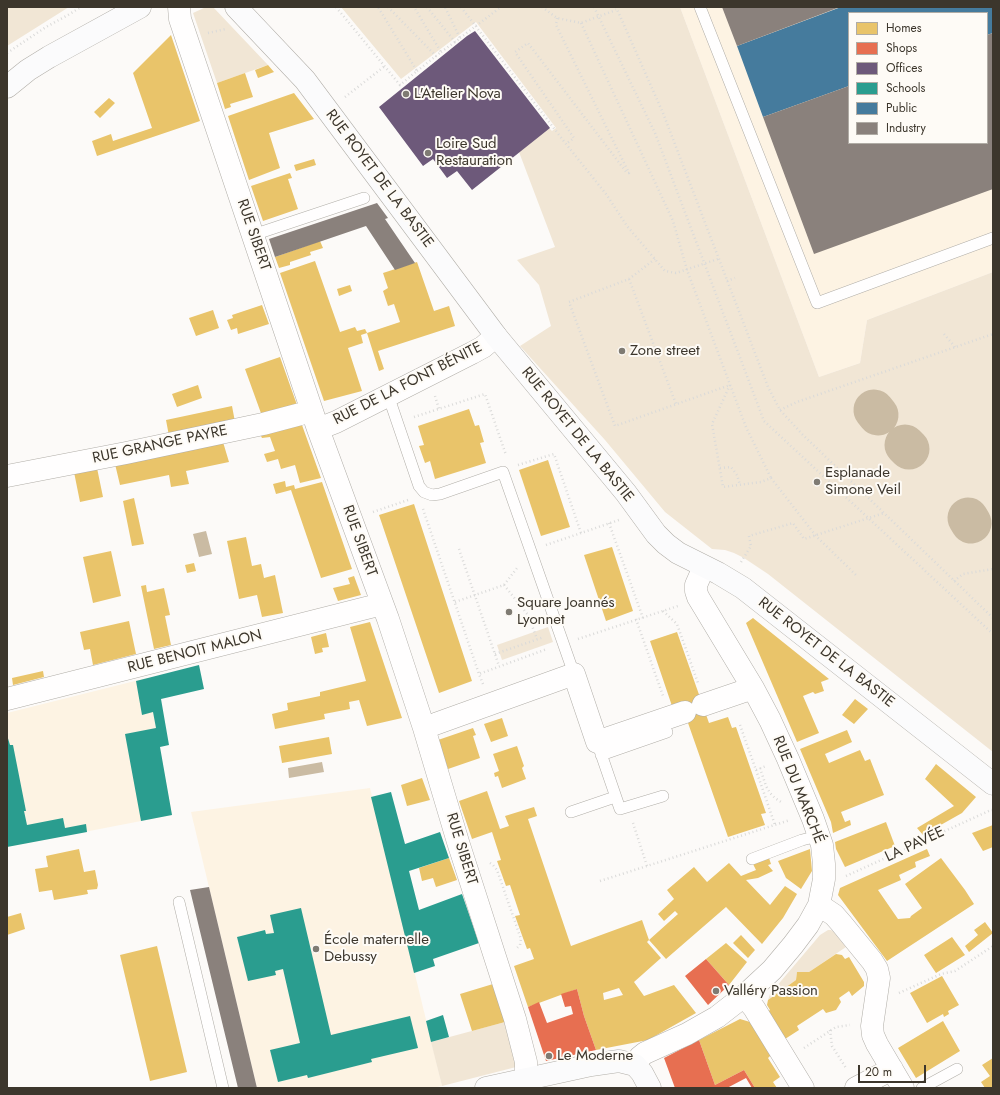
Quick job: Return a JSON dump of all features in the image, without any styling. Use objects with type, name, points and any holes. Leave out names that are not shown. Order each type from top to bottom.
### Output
[{"type":"street","points":[[7,87],[28,70],[49,57],[140,7]]},
{"type":"street","name":"RUE SIBERT","points":[[180,7],[180,19],[315,420],[382,604],[424,728],[458,842],[515,1019],[526,1062],[526,1084]]},
{"type":"street","name":"RUE ROYET DE LA BASTIE","points":[[236,7],[305,80],[496,336],[626,494],[656,534],[678,553],[718,573],[743,588],[993,784]]},
{"type":"street","name":"RUE DE LA FONT BÉNITE","points":[[315,420],[336,422],[483,347],[496,336]]},
{"type":"street","name":"RUE GRANGE PAYRE","points":[[7,476],[263,424],[315,420]]},
{"type":"street","name":"RUE DU MARCHÉ","points":[[635,1065],[640,1057],[645,1053],[687,1034],[717,1017],[744,996],[772,970],[808,925],[819,905],[824,879],[822,845],[788,759],[753,688],[698,597],[696,586],[704,567]]},
{"type":"street","name":"RUE BENOIT MALON","points":[[7,699],[382,604]]},
{"type":"street","points":[[424,728],[574,674],[599,748],[698,707],[753,688]]},
{"type":"street","points":[[819,905],[834,915],[877,969],[879,978],[872,1026],[873,1035],[903,1088]]},
{"type":"street","points":[[744,996],[754,1008],[803,1088]]},
{"type":"street","points":[[486,1088],[526,1084],[608,1062],[619,1061],[635,1065],[642,1073],[650,1088]]},
{"type":"street","points":[[852,1080],[892,1069]]},
{"type":"lane","points":[[700,7],[817,303],[993,238]]},
{"type":"lane","points":[[253,235],[364,198]]},
{"type":"lane","points":[[388,395],[419,486],[424,492],[432,495],[440,494],[503,472],[574,674]]},
{"type":"lane","points":[[663,796],[620,810],[599,748],[667,732]]},
{"type":"lane","points":[[571,812],[615,797]]},
{"type":"lane","points":[[752,859],[802,840],[818,836]]},
{"type":"lane","points":[[179,902],[223,1088]]},
{"type":"lane","points":[[922,1088],[956,1069]]},
{"type":"path","points":[[7,53],[46,27],[81,7]]},
{"type":"path","points":[[336,7],[400,85],[501,7]]},
{"type":"path","points":[[378,7],[417,71]]},
{"type":"path","points":[[388,7],[436,56]]},
{"type":"path","points":[[414,7],[441,52]]},
{"type":"path","points":[[427,7],[455,42]]},
{"type":"path","points":[[445,7],[460,38]]},
{"type":"path","points":[[460,7],[606,194],[627,226],[665,271],[676,273],[718,259]]},
{"type":"path","points":[[542,7],[557,18],[581,23],[616,8],[663,113],[768,387],[780,410],[802,434],[993,618]]},
{"type":"path","points":[[594,7],[655,133],[764,421],[993,634]]},
{"type":"path","points":[[557,18],[556,25],[629,172],[627,173],[528,43],[515,52],[574,138],[566,144]]},
{"type":"path","points":[[581,23],[673,221],[687,270],[746,427],[771,478],[816,536],[856,575]]},
{"type":"path","points":[[202,36],[216,31],[229,29]]},
{"type":"path","points":[[343,99],[385,66]]},
{"type":"path","points":[[655,259],[629,279],[569,302],[615,426],[730,385]]},
{"type":"path","points":[[727,281],[735,278]]},
{"type":"path","points":[[629,279],[676,404]]},
{"type":"path","points":[[944,334],[954,347]]},
{"type":"path","points":[[780,410],[797,402],[993,334]]},
{"type":"path","points":[[730,385],[712,424],[723,487],[761,482],[771,478]]},
{"type":"path","points":[[397,423],[485,394],[508,460],[518,466],[554,454],[582,533]]},
{"type":"path","points":[[503,472],[508,460]]},
{"type":"path","points":[[720,468],[731,467],[738,475],[740,485]]},
{"type":"path","points":[[373,512],[419,497],[424,492]]},
{"type":"path","points":[[740,564],[751,546],[749,534],[793,523],[804,540],[884,514]]},
{"type":"path","points":[[428,522],[484,686]]},
{"type":"path","points":[[531,551],[609,523],[643,618]]},
{"type":"path","points":[[459,549],[499,666]]},
{"type":"path","points":[[455,602],[504,585],[517,568]]},
{"type":"path","points":[[954,580],[963,574],[993,569]]},
{"type":"path","points":[[504,585],[528,615],[537,639]]},
{"type":"path","points":[[479,674],[564,643],[682,604]]},
{"type":"path","points":[[663,611],[677,624],[698,707]]},
{"type":"path","points":[[636,619],[664,698]]},
{"type":"path","points":[[495,654],[559,631]]},
{"type":"path","points":[[740,726],[775,825]]},
{"type":"path","points":[[756,770],[760,768],[770,793],[781,802],[786,801]]},
{"type":"path","name":"LA PAVÉE","points":[[844,877],[993,810]]},
{"type":"path","points":[[484,863],[493,865],[497,870],[521,939],[520,945],[512,952]]},
{"type":"path","points":[[600,881],[647,866]]},
{"type":"path","points":[[894,996],[941,974],[955,971],[993,946]]},
{"type":"path","points":[[800,1051],[836,1027],[842,1025],[872,1026]]},
{"type":"path","points":[[830,1030],[832,1046],[852,1080]]},
{"type":"shaded area","points":[[7,7],[69,7],[7,46]]},
{"type":"shaded area","points":[[206,7],[213,7],[268,65],[217,83],[193,13]]},
{"type":"shaded area","points":[[341,7],[680,7],[819,377],[860,363],[867,320],[993,272],[993,752],[768,574],[734,553],[725,550],[712,549],[665,512],[605,440],[520,346],[551,326],[539,285],[517,260],[555,247],[519,152],[549,128],[552,131],[556,128],[476,22],[401,79]]},
{"type":"shaded area","points":[[680,7],[993,7],[993,272],[867,320],[860,363],[819,377]]},
{"type":"shaded area","points":[[206,531],[212,554],[199,557],[193,534]]},
{"type":"shaded area","points":[[548,627],[553,642],[502,660],[497,645]]},
{"type":"shaded area","points":[[147,678],[172,815],[7,847],[7,713]]},
{"type":"shaded area","points":[[322,762],[324,772],[289,778],[288,768]]},
{"type":"shaded area","name":"École maternelle Debussy","points":[[370,788],[442,1086],[432,1088],[257,1088],[191,812]]},
{"type":"shaded area","points":[[828,930],[834,932],[846,947],[809,972],[797,972],[796,980],[768,1000],[770,994],[820,935]]},
{"type":"shaded area","points":[[505,1022],[520,1066],[442,1086],[431,1042]]},
{"type":"building: Homes","points":[[171,35],[200,121],[97,156],[92,141],[111,134],[113,141],[152,128],[133,73]]},
{"type":"building: Homes","points":[[268,65],[274,72],[258,78],[255,70]]},
{"type":"building: Homes","points":[[245,73],[253,97],[230,104],[231,107],[225,109],[217,83]]},
{"type":"building: Homes","points":[[294,93],[314,119],[269,133],[280,168],[249,180],[228,116]]},
{"type":"building: Homes","points":[[109,98],[115,103],[100,118],[94,112]]},
{"type":"building: Homes","points":[[314,159],[316,165],[296,171],[294,165]]},
{"type":"building: Homes","points":[[290,173],[292,178],[288,179],[298,209],[263,221],[251,186]]},
{"type":"building: Homes","points":[[320,241],[323,248],[310,252],[311,255],[290,262],[290,265],[279,268],[275,257]]},
{"type":"building: Homes","points":[[315,261],[340,332],[355,327],[357,331],[365,329],[367,333],[361,335],[363,343],[348,348],[362,391],[324,401],[280,273]]},
{"type":"building: Homes","points":[[417,262],[434,311],[449,306],[455,326],[378,351],[384,369],[379,371],[367,333],[400,322],[394,304],[388,306],[383,291],[388,288],[383,273]]},
{"type":"building: Homes","points":[[350,285],[352,291],[339,296],[337,289]]},
{"type":"building: Homes","points":[[262,305],[269,324],[238,334],[237,328],[231,330],[227,320],[233,318],[232,315]]},
{"type":"building: Homes","points":[[213,310],[219,328],[196,336],[189,318]]},
{"type":"building: Homes","points":[[280,357],[297,405],[262,416],[245,369]]},
{"type":"building: Homes","points":[[198,385],[202,398],[177,407],[172,394]]},
{"type":"building: Homes","points":[[232,406],[235,422],[169,436],[166,420]]},
{"type":"building: Homes","points":[[469,409],[475,426],[479,425],[484,442],[480,443],[486,463],[435,479],[430,461],[425,463],[419,446],[424,445],[418,426]]},
{"type":"building: Homes","points":[[302,425],[321,478],[300,483],[295,465],[281,469],[278,459],[267,462],[264,454],[275,451],[270,437],[262,438],[260,434]]},
{"type":"building: Homes","points":[[223,442],[229,462],[186,471],[189,484],[171,487],[169,475],[120,485],[115,464]]},
{"type":"building: Homes","points":[[548,460],[570,527],[541,536],[519,470]]},
{"type":"building: Homes","points":[[97,468],[103,497],[80,502],[74,472]]},
{"type":"building: Homes","points":[[285,481],[286,487],[294,485],[295,489],[322,482],[352,569],[321,578],[291,490],[276,494],[273,484]]},
{"type":"building: Homes","points":[[134,498],[144,544],[132,546],[123,501]]},
{"type":"building: Homes","points":[[414,504],[472,681],[439,693],[379,515]]},
{"type":"building: Homes","points":[[246,537],[252,566],[261,564],[264,578],[275,575],[283,613],[262,617],[257,595],[239,599],[227,541]]},
{"type":"building: Homes","points":[[612,547],[633,611],[606,621],[584,555]]},
{"type":"building: Homes","points":[[111,551],[121,596],[93,603],[83,557]]},
{"type":"building: Homes","points":[[194,563],[196,571],[187,573],[185,565]]},
{"type":"building: Homes","points":[[354,576],[361,595],[338,601],[333,588],[350,584],[348,578]]},
{"type":"building: Homes","points":[[146,585],[147,592],[164,588],[170,615],[165,616],[171,645],[154,649],[141,586]]},
{"type":"building: Homes","points":[[753,618],[829,679],[821,682],[824,691],[815,694],[813,692],[803,696],[819,733],[797,742],[746,623]]},
{"type":"building: Homes","points":[[129,621],[136,654],[93,665],[90,649],[84,650],[80,632]]},
{"type":"building: Homes","points":[[370,622],[402,718],[367,726],[359,700],[349,702],[350,709],[324,714],[325,719],[275,729],[272,714],[288,710],[287,703],[320,696],[320,692],[366,681],[350,627]]},
{"type":"building: Homes","points":[[677,632],[709,723],[728,717],[732,728],[736,727],[766,813],[761,814],[765,825],[728,837],[681,703],[672,706],[650,641]]},
{"type":"building: Homes","points":[[326,633],[329,647],[322,648],[323,652],[315,654],[311,637]]},
{"type":"building: Homes","points":[[43,671],[44,677],[13,685],[12,678]]},
{"type":"building: Homes","points":[[855,699],[868,709],[854,724],[842,715]]},
{"type":"building: Homes","points":[[502,718],[508,736],[491,742],[484,724]]},
{"type":"building: Homes","points":[[473,728],[476,735],[473,736],[480,758],[448,769],[438,740]]},
{"type":"building: Homes","points":[[847,730],[852,742],[825,754],[829,763],[860,750],[865,761],[870,759],[884,795],[841,812],[845,822],[850,820],[851,825],[833,833],[831,822],[800,749]]},
{"type":"building: Homes","points":[[329,737],[332,754],[282,763],[279,746]]},
{"type":"building: Homes","points":[[517,746],[524,766],[522,768],[526,779],[502,788],[498,776],[495,777],[494,773],[499,771],[493,754]]},
{"type":"building: Homes","points":[[936,764],[976,797],[962,813],[923,835],[917,828],[954,806],[925,779]]},
{"type":"building: Homes","points":[[422,778],[430,800],[407,806],[401,785]]},
{"type":"building: Homes","points":[[487,791],[500,829],[509,826],[505,816],[534,807],[537,816],[528,819],[571,946],[642,920],[649,940],[647,942],[661,958],[634,982],[644,996],[674,985],[696,1013],[648,1040],[596,1050],[584,1016],[577,989],[528,1007],[514,966],[534,959],[530,948],[527,949],[515,916],[520,915],[510,885],[506,886],[497,861],[501,860],[492,832],[472,839],[459,801]],"holes":[[[619,988],[623,995],[604,1000],[603,993]]]},
{"type":"building: Homes","points":[[886,822],[895,846],[845,867],[836,849],[835,842]]},
{"type":"building: Homes","points":[[993,825],[993,847],[983,851],[972,833]]},
{"type":"building: Homes","points":[[79,849],[84,872],[95,870],[98,885],[97,889],[87,890],[88,894],[54,900],[52,890],[39,892],[35,869],[48,867],[46,856]]},
{"type":"building: Homes","points":[[810,849],[812,871],[801,889],[786,878],[778,861]]},
{"type":"building: Homes","points":[[927,849],[930,856],[915,862],[916,867],[899,875],[901,880],[878,890],[898,919],[910,918],[922,908],[905,884],[941,858],[974,904],[887,961],[838,895],[840,888]]},
{"type":"building: Homes","points":[[449,858],[457,880],[436,887],[433,878],[422,881],[419,868]]},
{"type":"building: Homes","points":[[769,858],[771,864],[768,865],[773,871],[758,878],[746,880],[770,905],[785,886],[797,894],[783,918],[762,944],[726,907],[666,959],[649,940],[678,914],[675,911],[664,921],[658,914],[674,899],[667,890],[694,867],[707,882],[729,863],[741,876],[756,870],[753,864]]},
{"type":"building: Homes","points":[[21,913],[25,929],[7,935],[7,917]]},
{"type":"building: Homes","points":[[985,922],[993,933],[969,952],[965,946],[978,935],[974,930]]},
{"type":"building: Homes","points":[[741,935],[755,950],[748,958],[733,943]]},
{"type":"building: Homes","points":[[952,937],[965,955],[936,973],[924,955]]},
{"type":"building: Homes","points":[[726,943],[747,962],[729,985],[706,959]]},
{"type":"building: Homes","points":[[157,946],[187,1072],[150,1081],[120,955]]},
{"type":"building: Homes","points":[[836,954],[842,955],[845,959],[849,957],[864,982],[864,986],[852,996],[849,991],[839,998],[841,1002],[836,1010],[826,1013],[823,1009],[797,1026],[799,1030],[785,1039],[767,1012],[770,1010],[767,1005],[768,1000],[796,980],[797,972],[809,972]]},
{"type":"building: Homes","points":[[942,976],[959,1005],[948,1011],[949,1014],[944,1017],[943,1014],[927,1023],[910,993]]},
{"type":"building: Homes","points":[[493,984],[505,1022],[472,1031],[460,994]]},
{"type":"building: Homes","points":[[740,1019],[750,1022],[771,1055],[768,1058],[780,1077],[773,1082],[777,1088],[755,1088],[744,1070],[715,1085],[699,1040]]},
{"type":"building: Homes","points":[[943,1021],[960,1051],[916,1078],[898,1048]]},
{"type":"building: Homes","points":[[993,1058],[993,1088],[985,1088],[981,1082],[990,1076],[982,1065]]},
{"type":"building: Shops","points":[[706,959],[729,985],[708,1005],[685,976]]},
{"type":"building: Shops","points":[[577,989],[584,1016],[596,1050],[546,1061],[528,1007],[539,1002],[547,1023],[573,1014],[571,1006],[565,1007],[561,994]]},
{"type":"building: Shops","points":[[699,1040],[715,1085],[744,1070],[755,1088],[752,1088],[746,1078],[727,1088],[675,1088],[664,1058]]},
{"type":"building: Offices","points":[[475,31],[550,128],[472,190],[457,171],[447,178],[433,159],[423,166],[379,107]]},
{"type":"building: Schools","points":[[199,665],[204,689],[161,699],[169,745],[160,747],[172,815],[141,821],[125,734],[156,728],[153,712],[142,715],[136,681]]},
{"type":"building: Schools","points":[[7,735],[10,745],[13,745],[26,811],[24,811],[27,825],[63,818],[65,828],[86,824],[87,832],[7,847]]},
{"type":"building: Schools","points":[[391,792],[405,844],[440,832],[449,858],[409,871],[419,910],[462,894],[479,943],[433,959],[435,966],[414,973],[371,797]]},
{"type":"building: Schools","points":[[301,908],[331,1035],[410,1016],[418,1048],[371,1059],[372,1062],[308,1078],[307,1075],[278,1082],[270,1050],[300,1043],[283,969],[275,971],[276,975],[248,981],[237,937],[265,930],[266,934],[274,933],[270,915]]},
{"type":"building: Schools","points":[[443,1015],[449,1037],[431,1042],[426,1021]]},
{"type":"building: Public","points":[[841,7],[993,7],[993,33],[988,35],[988,12],[848,12],[848,86],[763,117],[737,46]]},
{"type":"building: Industry","points":[[722,7],[840,7],[737,46]]},
{"type":"building: Industry","points":[[993,33],[993,189],[814,254],[763,117],[848,86],[848,144],[988,144],[988,35]]},
{"type":"building: Industry","points":[[377,203],[388,218],[385,219],[415,263],[395,270],[366,226],[275,257],[269,239]]},
{"type":"building: Industry","points":[[209,887],[257,1088],[238,1088],[190,890]]},
{"type":"waterway","points":[[874,410],[878,415]]},
{"type":"waterway","points":[[905,445],[909,449]]},
{"type":"waterway","points":[[968,518],[971,523]]},
{"type":"place","name":"L'Atelier Nova","points":[[406,94]]},
{"type":"place","name":"Loire Sud Restauration","points":[[428,153]]},
{"type":"place","name":"Zone street","points":[[622,351]]},
{"type":"place","name":"Esplanade Simone Veil","points":[[817,482]]},
{"type":"place","name":"Square Joannés Lyonnet","points":[[509,612]]},
{"type":"place","name":"École maternelle Debussy","points":[[316,949]]},
{"type":"place","name":"Valléry Passion","points":[[716,991]]},
{"type":"place","name":"Le Moderne","points":[[549,1056]]}]
